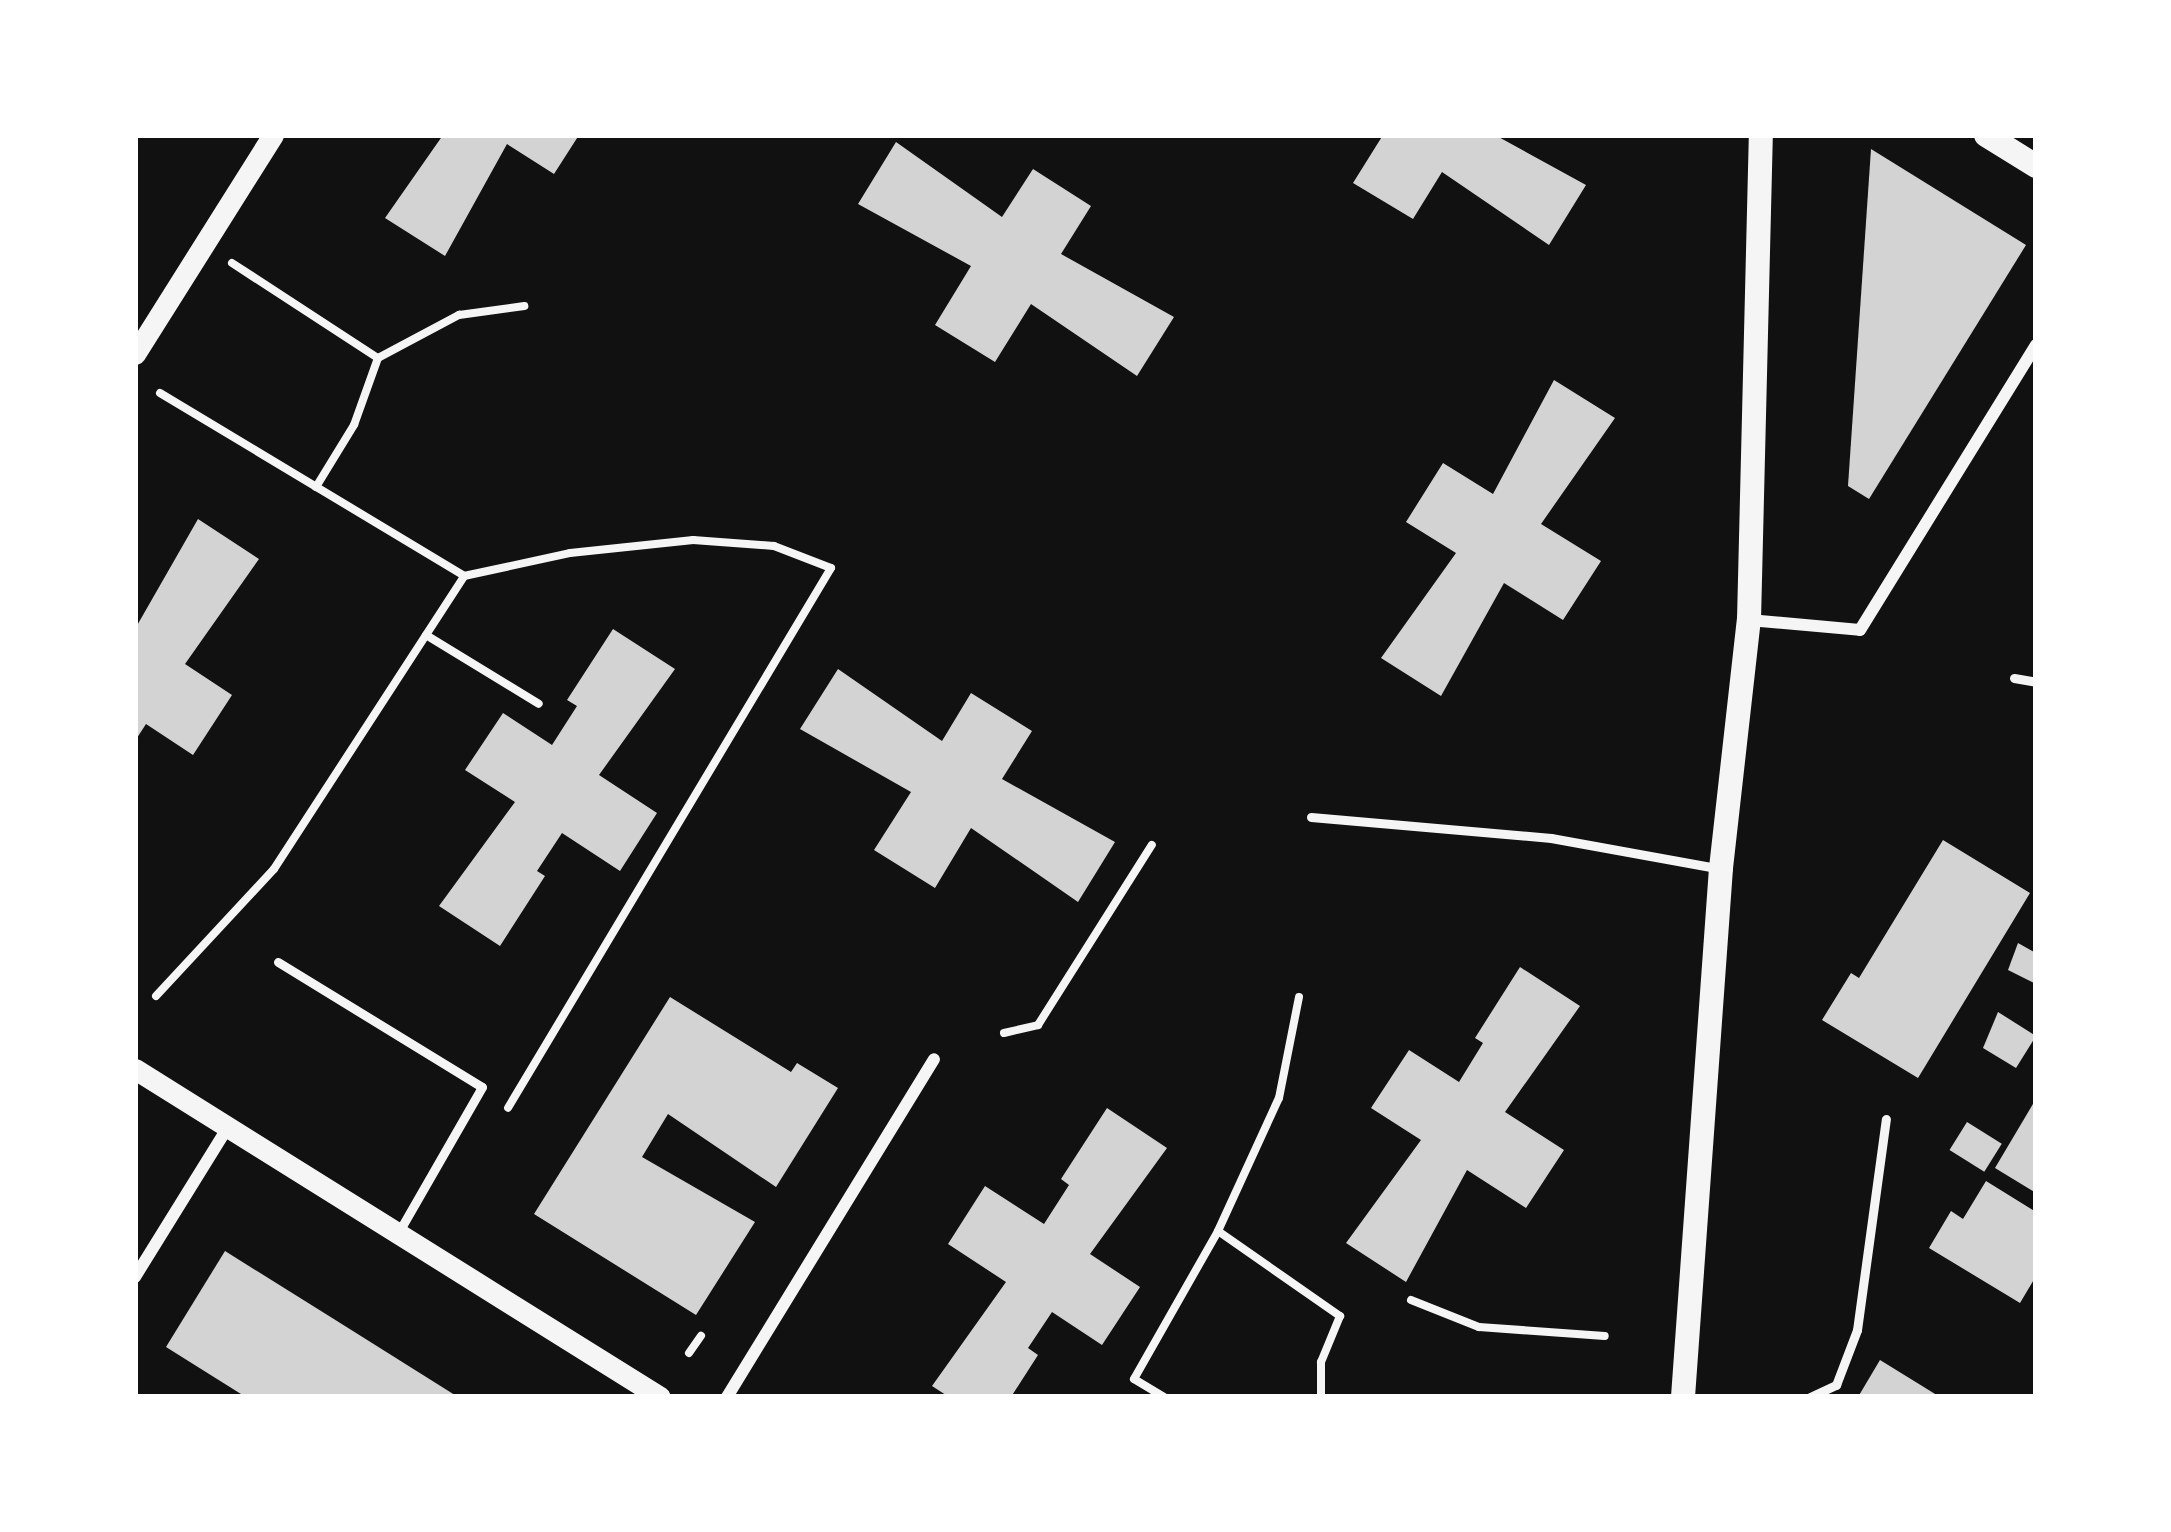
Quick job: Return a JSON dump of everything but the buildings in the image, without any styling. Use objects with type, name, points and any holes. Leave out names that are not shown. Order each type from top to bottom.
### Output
[{"type":"main road","points":[[1683,1397],[1721,868],[1749,620],[1761,135]]},
{"type":"main road","points":[[1986,135],[2036,166]]},
{"type":"street","points":[[135,354],[273,135]]},
{"type":"street","points":[[1749,620],[1860,630],[2036,345]]},
{"type":"street","points":[[727,1397],[934,1059]]},
{"type":"street","points":[[135,1070],[661,1397]]},
{"type":"street","points":[[135,1277],[228,1127]]},
{"type":"lane","points":[[2014,678],[2036,682]]},
{"type":"lane","points":[[1311,817],[1551,838],[1721,868]]},
{"type":"lane","points":[[278,962],[482,1087],[398,1233]]},
{"type":"lane","points":[[1810,1397],[1836,1385],[1857,1330],[1886,1119]]},
{"type":"path","points":[[232,262],[378,358]]},
{"type":"path","points":[[316,487],[354,425],[378,358],[458,315],[524,306]]},
{"type":"path","points":[[160,393],[464,577],[570,553],[693,540],[775,546],[831,568],[497,1126]]},
{"type":"path","points":[[156,996],[274,869],[464,577]]},
{"type":"path","points":[[427,634],[539,704]]},
{"type":"path","points":[[1004,1033],[1038,1025],[1152,845]]},
{"type":"path","points":[[1165,1397],[1134,1379],[1218,1231],[1279,1098],[1299,997]]},
{"type":"path","points":[[1218,1231],[1340,1316],[1321,1363],[1321,1397]]},
{"type":"path","points":[[1411,1300],[1479,1327],[1605,1336]]},
{"type":"path","points":[[689,1353],[701,1336]]}]
